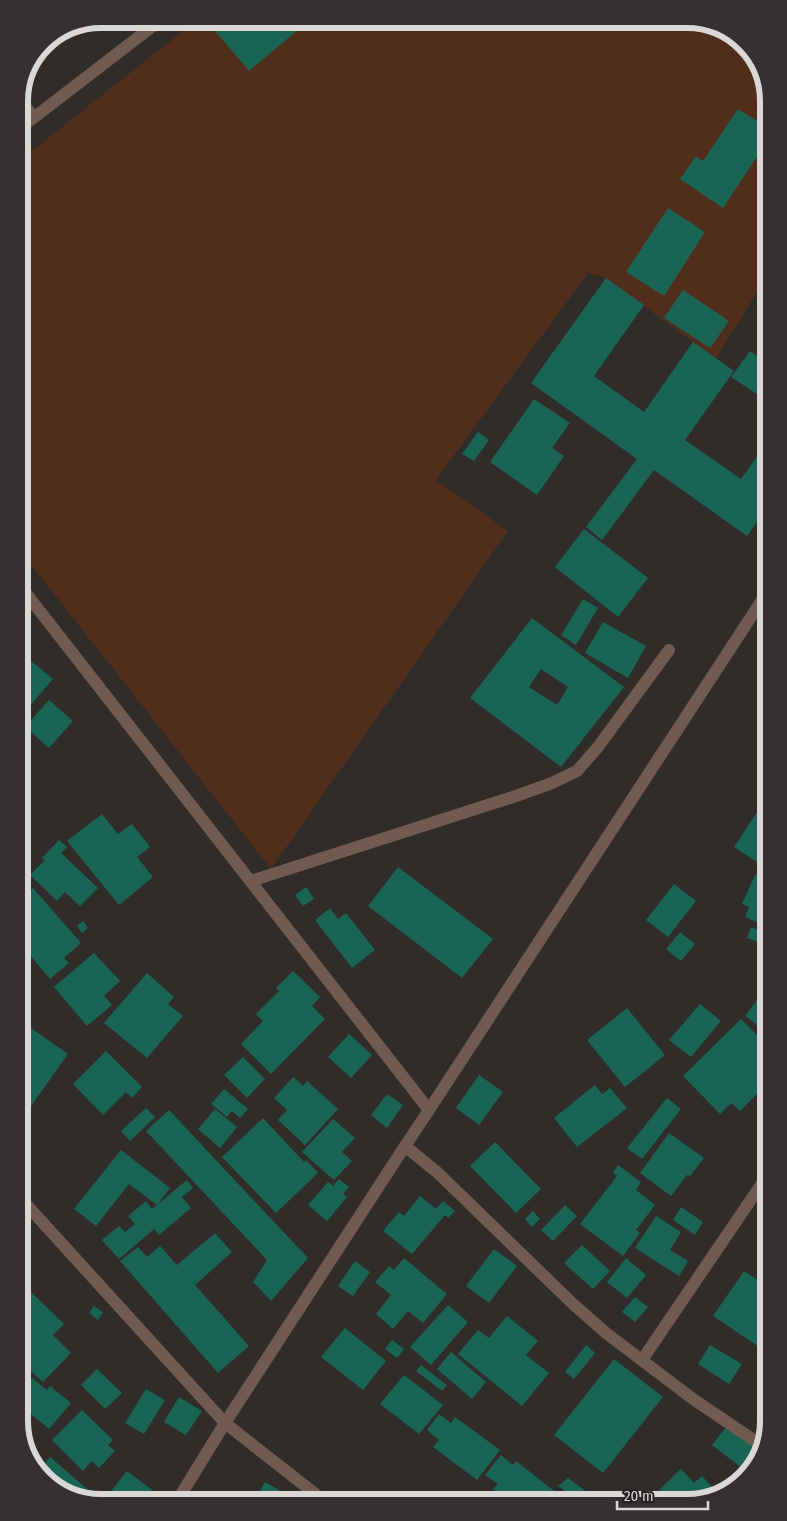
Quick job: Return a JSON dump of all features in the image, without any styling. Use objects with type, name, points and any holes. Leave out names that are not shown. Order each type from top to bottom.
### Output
[{"type":"street","points":[[28,122],[150,28]]},
{"type":"street","points":[[28,110],[34,117]]},
{"type":"street","points":[[28,595],[429,1110]]},
{"type":"street","points":[[182,1493],[225,1423],[759,605]]},
{"type":"street","points":[[251,881],[525,793],[577,771],[598,747],[669,650]]},
{"type":"street","points":[[405,1146],[438,1173],[606,1333],[693,1399],[756,1442]]},
{"type":"street","points":[[642,1360],[759,1188]]},
{"type":"street","points":[[28,1206],[225,1423],[315,1493]]},
{"type":"shaded area","points":[[187,28],[691,28],[705,30],[723,37],[738,49],[750,64],[754,73],[758,86],[759,101],[759,289],[716,359],[606,278],[588,273],[436,480],[508,531],[271,869],[28,561],[28,154]]},
{"type":"building","points":[[213,28],[300,28],[249,71]]},
{"type":"building","points":[[738,109],[759,122],[759,154],[723,208],[680,179],[696,156],[703,161]]},
{"type":"building","points":[[668,208],[705,232],[664,296],[626,272]]},
{"type":"building","points":[[606,278],[644,305],[594,376],[644,412],[693,342],[734,371],[685,440],[741,479],[759,454],[759,519],[747,536],[654,470],[602,540],[586,527],[637,459],[531,383]]},
{"type":"building","points":[[683,290],[729,321],[710,348],[664,318]]},
{"type":"building","points":[[750,351],[759,357],[759,395],[731,377]]},
{"type":"building","points":[[534,399],[570,423],[552,448],[564,456],[537,495],[490,462]]},
{"type":"building","points":[[478,432],[489,440],[474,461],[462,454]]},
{"type":"building","points":[[584,529],[648,578],[618,617],[555,567]]},
{"type":"building","points":[[583,599],[598,608],[576,645],[561,635]]},
{"type":"building","points":[[532,618],[624,687],[561,767],[470,698]],"holes":[[[541,669],[568,687],[557,705],[529,687]]]},
{"type":"building","points":[[603,622],[646,646],[628,678],[585,653]]},
{"type":"building","points":[[28,659],[53,679],[28,708]]},
{"type":"building","points":[[49,700],[73,721],[49,748],[28,730],[28,724]]},
{"type":"building","points":[[759,809],[759,863],[734,847]]},
{"type":"building","points":[[102,814],[118,834],[132,824],[150,847],[137,857],[153,877],[119,905],[67,841]]},
{"type":"building","points":[[59,840],[67,847],[61,853],[98,888],[80,906],[65,892],[57,901],[30,875],[45,860],[42,858]]},
{"type":"building","points":[[398,867],[493,939],[462,978],[368,906]]},
{"type":"building","points":[[755,875],[759,876],[759,923],[745,917],[749,907],[742,904]]},
{"type":"building","points":[[674,884],[696,901],[668,937],[646,920]]},
{"type":"building","points":[[306,887],[314,899],[303,906],[295,895]]},
{"type":"building","points":[[33,888],[81,943],[64,958],[69,963],[50,979],[28,953],[28,893]]},
{"type":"building","points":[[330,908],[338,919],[346,913],[375,950],[352,968],[315,920]]},
{"type":"building","points":[[83,921],[88,928],[82,933],[77,926]]},
{"type":"building","points":[[751,927],[759,930],[759,942],[747,938]]},
{"type":"building","points":[[680,932],[695,944],[681,961],[666,949]]},
{"type":"building","points":[[94,953],[120,981],[104,996],[112,1005],[87,1026],[54,987]]},
{"type":"building","points":[[293,971],[320,997],[312,1006],[325,1019],[271,1074],[241,1044],[263,1021],[256,1014],[279,991],[276,988]]},
{"type":"building","points":[[147,973],[174,997],[168,1004],[183,1016],[147,1058],[104,1023]]},
{"type":"building","points":[[759,997],[759,1027],[745,1016]]},
{"type":"building","points":[[700,1004],[721,1021],[691,1057],[669,1040]]},
{"type":"building","points":[[627,1008],[665,1055],[625,1087],[587,1040]]},
{"type":"building","points":[[741,1019],[759,1037],[759,1092],[740,1111],[731,1103],[720,1114],[683,1076]]},
{"type":"building","points":[[31,1028],[68,1054],[28,1110],[28,1032]]},
{"type":"building","points":[[349,1034],[372,1055],[351,1078],[328,1057]]},
{"type":"building","points":[[106,1051],[142,1087],[132,1098],[126,1092],[103,1115],[73,1084]]},
{"type":"building","points":[[243,1057],[265,1079],[247,1098],[224,1075]]},
{"type":"building","points":[[479,1075],[503,1092],[479,1125],[456,1108]]},
{"type":"building","points":[[293,1077],[303,1086],[307,1081],[338,1109],[305,1145],[278,1120],[287,1110],[274,1098]]},
{"type":"building","points":[[595,1085],[602,1094],[610,1088],[627,1108],[577,1147],[554,1118]]},
{"type":"building","points":[[224,1089],[248,1109],[240,1118],[232,1111],[227,1117],[211,1104]]},
{"type":"building","points":[[387,1094],[403,1105],[387,1128],[371,1115]]},
{"type":"building","points":[[667,1098],[681,1109],[642,1159],[627,1148]]},
{"type":"building","points":[[146,1108],[155,1117],[130,1141],[121,1131]]},
{"type":"building","points":[[215,1109],[237,1127],[220,1148],[198,1129]]},
{"type":"building","points":[[169,1110],[308,1258],[271,1301],[253,1282],[267,1260],[146,1131]]},
{"type":"building","points":[[263,1118],[304,1162],[306,1160],[318,1173],[276,1213],[222,1157]]},
{"type":"building","points":[[333,1119],[355,1138],[342,1152],[352,1161],[334,1180],[302,1152]]},
{"type":"building","points":[[669,1133],[704,1158],[690,1176],[687,1175],[671,1196],[640,1173]]},
{"type":"building","points":[[495,1142],[541,1189],[516,1213],[470,1166]]},
{"type":"building","points":[[121,1150],[170,1188],[157,1205],[129,1184],[96,1226],[74,1209]]},
{"type":"building","points":[[618,1165],[641,1182],[636,1190],[655,1205],[636,1230],[640,1233],[623,1256],[580,1224],[617,1176],[613,1173]]},
{"type":"building","points":[[339,1179],[349,1187],[343,1194],[347,1197],[327,1221],[308,1205],[328,1182],[333,1186]]},
{"type":"building","points":[[187,1180],[193,1188],[182,1197],[191,1208],[159,1235],[154,1229],[119,1259],[102,1240],[119,1226],[125,1232],[135,1224],[128,1216],[146,1201],[152,1209]]},
{"type":"building","points":[[420,1196],[436,1209],[443,1201],[455,1211],[448,1218],[445,1215],[412,1254],[383,1231],[399,1212],[404,1216]]},
{"type":"building","points":[[565,1205],[577,1216],[553,1241],[541,1230]]},
{"type":"building","points":[[681,1207],[703,1222],[695,1235],[673,1220]]},
{"type":"building","points":[[533,1211],[540,1219],[532,1227],[525,1219]]},
{"type":"building","points":[[656,1216],[681,1232],[670,1250],[688,1261],[679,1276],[635,1248]]},
{"type":"building","points":[[215,1233],[232,1252],[195,1285],[249,1346],[218,1373],[120,1261],[138,1247],[147,1257],[160,1246],[177,1265]]},
{"type":"building","points":[[582,1245],[610,1271],[593,1289],[564,1263]]},
{"type":"building","points":[[494,1249],[517,1266],[489,1303],[466,1286]]},
{"type":"building","points":[[404,1258],[447,1294],[423,1323],[408,1311],[393,1329],[376,1314],[391,1295],[375,1282],[389,1266],[394,1270]]},
{"type":"building","points":[[626,1258],[646,1275],[627,1298],[607,1282]]},
{"type":"building","points":[[355,1261],[370,1272],[353,1296],[338,1286]]},
{"type":"building","points":[[744,1271],[759,1281],[759,1347],[713,1316]]},
{"type":"building","points":[[31,1292],[64,1324],[53,1335],[71,1353],[43,1382],[28,1369],[28,1295]]},
{"type":"building","points":[[635,1297],[648,1307],[635,1322],[622,1312]]},
{"type":"building","points":[[448,1305],[468,1322],[431,1365],[410,1347]]},
{"type":"building","points":[[94,1306],[103,1312],[98,1320],[89,1313]]},
{"type":"building","points":[[507,1316],[538,1341],[526,1355],[549,1373],[522,1406],[458,1354],[478,1330],[489,1338]]},
{"type":"building","points":[[345,1328],[386,1361],[363,1390],[321,1357]]},
{"type":"building","points":[[392,1340],[404,1349],[397,1358],[385,1349]]},
{"type":"building","points":[[586,1345],[595,1353],[574,1379],[565,1372]]},
{"type":"building","points":[[710,1345],[742,1364],[729,1384],[698,1364]]},
{"type":"building","points":[[451,1352],[486,1382],[472,1399],[437,1369]]},
{"type":"building","points":[[614,1359],[663,1397],[603,1473],[554,1435]]},
{"type":"building","points":[[421,1365],[447,1385],[442,1391],[416,1371]]},
{"type":"building","points":[[97,1369],[122,1393],[105,1409],[81,1385]]},
{"type":"building","points":[[404,1375],[443,1405],[419,1434],[380,1404]]},
{"type":"building","points":[[32,1378],[47,1390],[50,1386],[71,1403],[49,1429],[28,1412],[28,1383]]},
{"type":"building","points":[[146,1389],[165,1400],[144,1434],[125,1423]]},
{"type":"building","points":[[179,1397],[202,1411],[186,1435],[164,1422]]},
{"type":"building","points":[[82,1410],[113,1440],[108,1445],[115,1451],[99,1468],[92,1461],[83,1471],[52,1440]]},
{"type":"building","points":[[439,1414],[451,1423],[455,1417],[500,1450],[477,1480],[433,1447],[439,1440],[427,1430]]},
{"type":"building","points":[[727,1426],[754,1447],[742,1468],[712,1445]]},
{"type":"building","points":[[501,1455],[513,1465],[516,1461],[558,1494],[499,1494],[493,1489],[498,1484],[485,1475]]},
{"type":"building","points":[[50,1457],[91,1493],[68,1486],[52,1475],[43,1466]]},
{"type":"building","points":[[681,1469],[694,1483],[702,1476],[713,1488],[686,1494],[655,1494]]},
{"type":"building","points":[[127,1471],[152,1490],[149,1493],[110,1493]]},
{"type":"building","points":[[568,1478],[587,1492],[586,1494],[569,1494],[558,1486]]},
{"type":"building","points":[[265,1482],[284,1493],[258,1493]]}]
